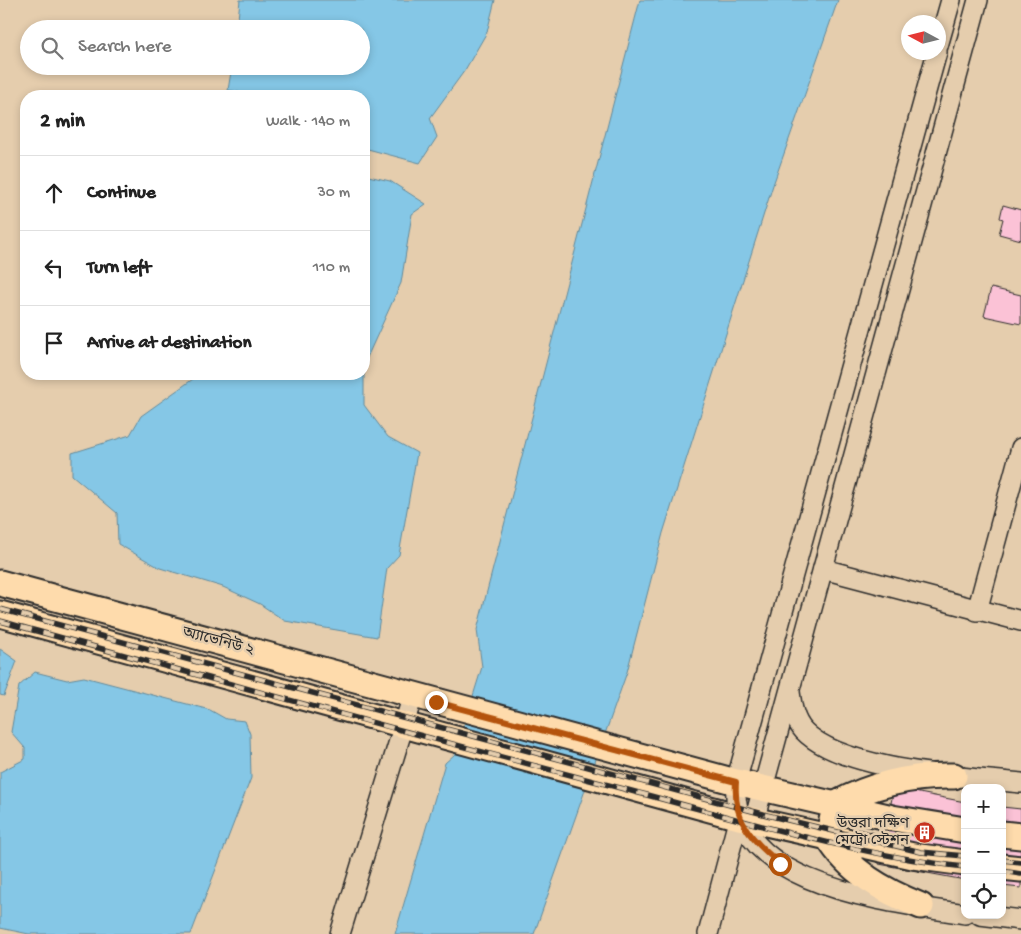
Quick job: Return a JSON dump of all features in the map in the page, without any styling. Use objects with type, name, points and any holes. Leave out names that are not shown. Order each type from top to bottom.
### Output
[{"type":"main road","name":"অ্যাভেনিউ ২","points":[[0,583],[736,782],[892,818],[961,829]]},
{"type":"main road","name":"অ্যাভেনিউ ২","points":[[0,614],[746,819],[913,856],[961,862]]},
{"type":"main road","points":[[921,906],[894,894],[858,873],[838,854],[828,837],[836,804],[858,793],[891,782],[924,777],[954,776]]},
{"type":"main road","points":[[1006,834],[1021,836]]},
{"type":"main road","points":[[1006,867],[1021,869]]},
{"type":"street","points":[[946,18],[951,0]]},
{"type":"street","points":[[708,934],[746,819],[761,787],[790,691],[978,0]]},
{"type":"street","points":[[935,60],[736,782],[736,806],[746,819],[748,834],[764,850],[798,875],[846,892],[961,913]]},
{"type":"street","points":[[977,611],[1021,448]]},
{"type":"street","points":[[823,569],[977,611],[1021,621]]},
{"type":"street","points":[[790,691],[793,714],[797,722],[809,735],[831,749],[870,761],[954,776],[1021,783]]},
{"type":"street","points":[[340,934],[413,695]]},
{"type":"street","points":[[1006,918],[1021,920]]},
{"type":"water","points":[[240,0],[495,0],[487,32],[465,70],[430,118],[437,137],[420,163],[370,150],[370,90],[228,90],[230,75],[370,75],[370,20],[238,20]]},
{"type":"water","points":[[640,0],[838,0],[773,185],[663,533],[627,672],[534,934],[395,934],[445,763],[455,754],[482,667],[477,630]]},
{"type":"water","points":[[370,176],[390,181],[426,204],[412,214],[401,283],[370,351]]},
{"type":"water","points":[[192,380],[364,380],[364,405],[388,437],[417,453],[399,555],[387,568],[377,637],[285,621],[260,604],[223,587],[160,568],[118,544],[117,513],[72,475],[72,453],[130,435],[141,416]]},
{"type":"water","points":[[0,649],[17,661],[4,696],[0,695]]},
{"type":"water","points":[[35,672],[67,680],[84,677],[210,710],[226,719],[245,721],[250,734],[251,778],[191,934],[29,934],[0,928],[0,772],[25,759],[25,748],[11,732],[19,686]]},
{"type":"building","points":[[1003,205],[1021,210],[1021,240],[999,234],[1003,219],[1000,218]]},
{"type":"building","points":[[991,288],[1021,295],[1021,324],[984,316]]},
{"type":"building","name":"উত্তরা দক্ষিণ মেট্রো স্টেশন","points":[[894,788],[961,801],[961,879],[879,864]]},
{"type":"building","points":[[1006,807],[1021,809],[1021,888],[1006,886]]},
{"type":"railway","points":[[0,609],[767,815],[921,852],[961,856]]},
{"type":"railway","points":[[0,621],[793,834],[879,853],[961,866]]},
{"type":"railway","points":[[1006,860],[1021,862]]},
{"type":"railway","points":[[1006,872],[1021,874]]},
{"type":"place","name":"উত্তরা দক্ষিণ মেট্রো স্টেশন","points":[[925,833]]},
{"type":"route","points":[[436,702],[736,782],[735,792],[738,817],[748,834],[780,864]]}]
